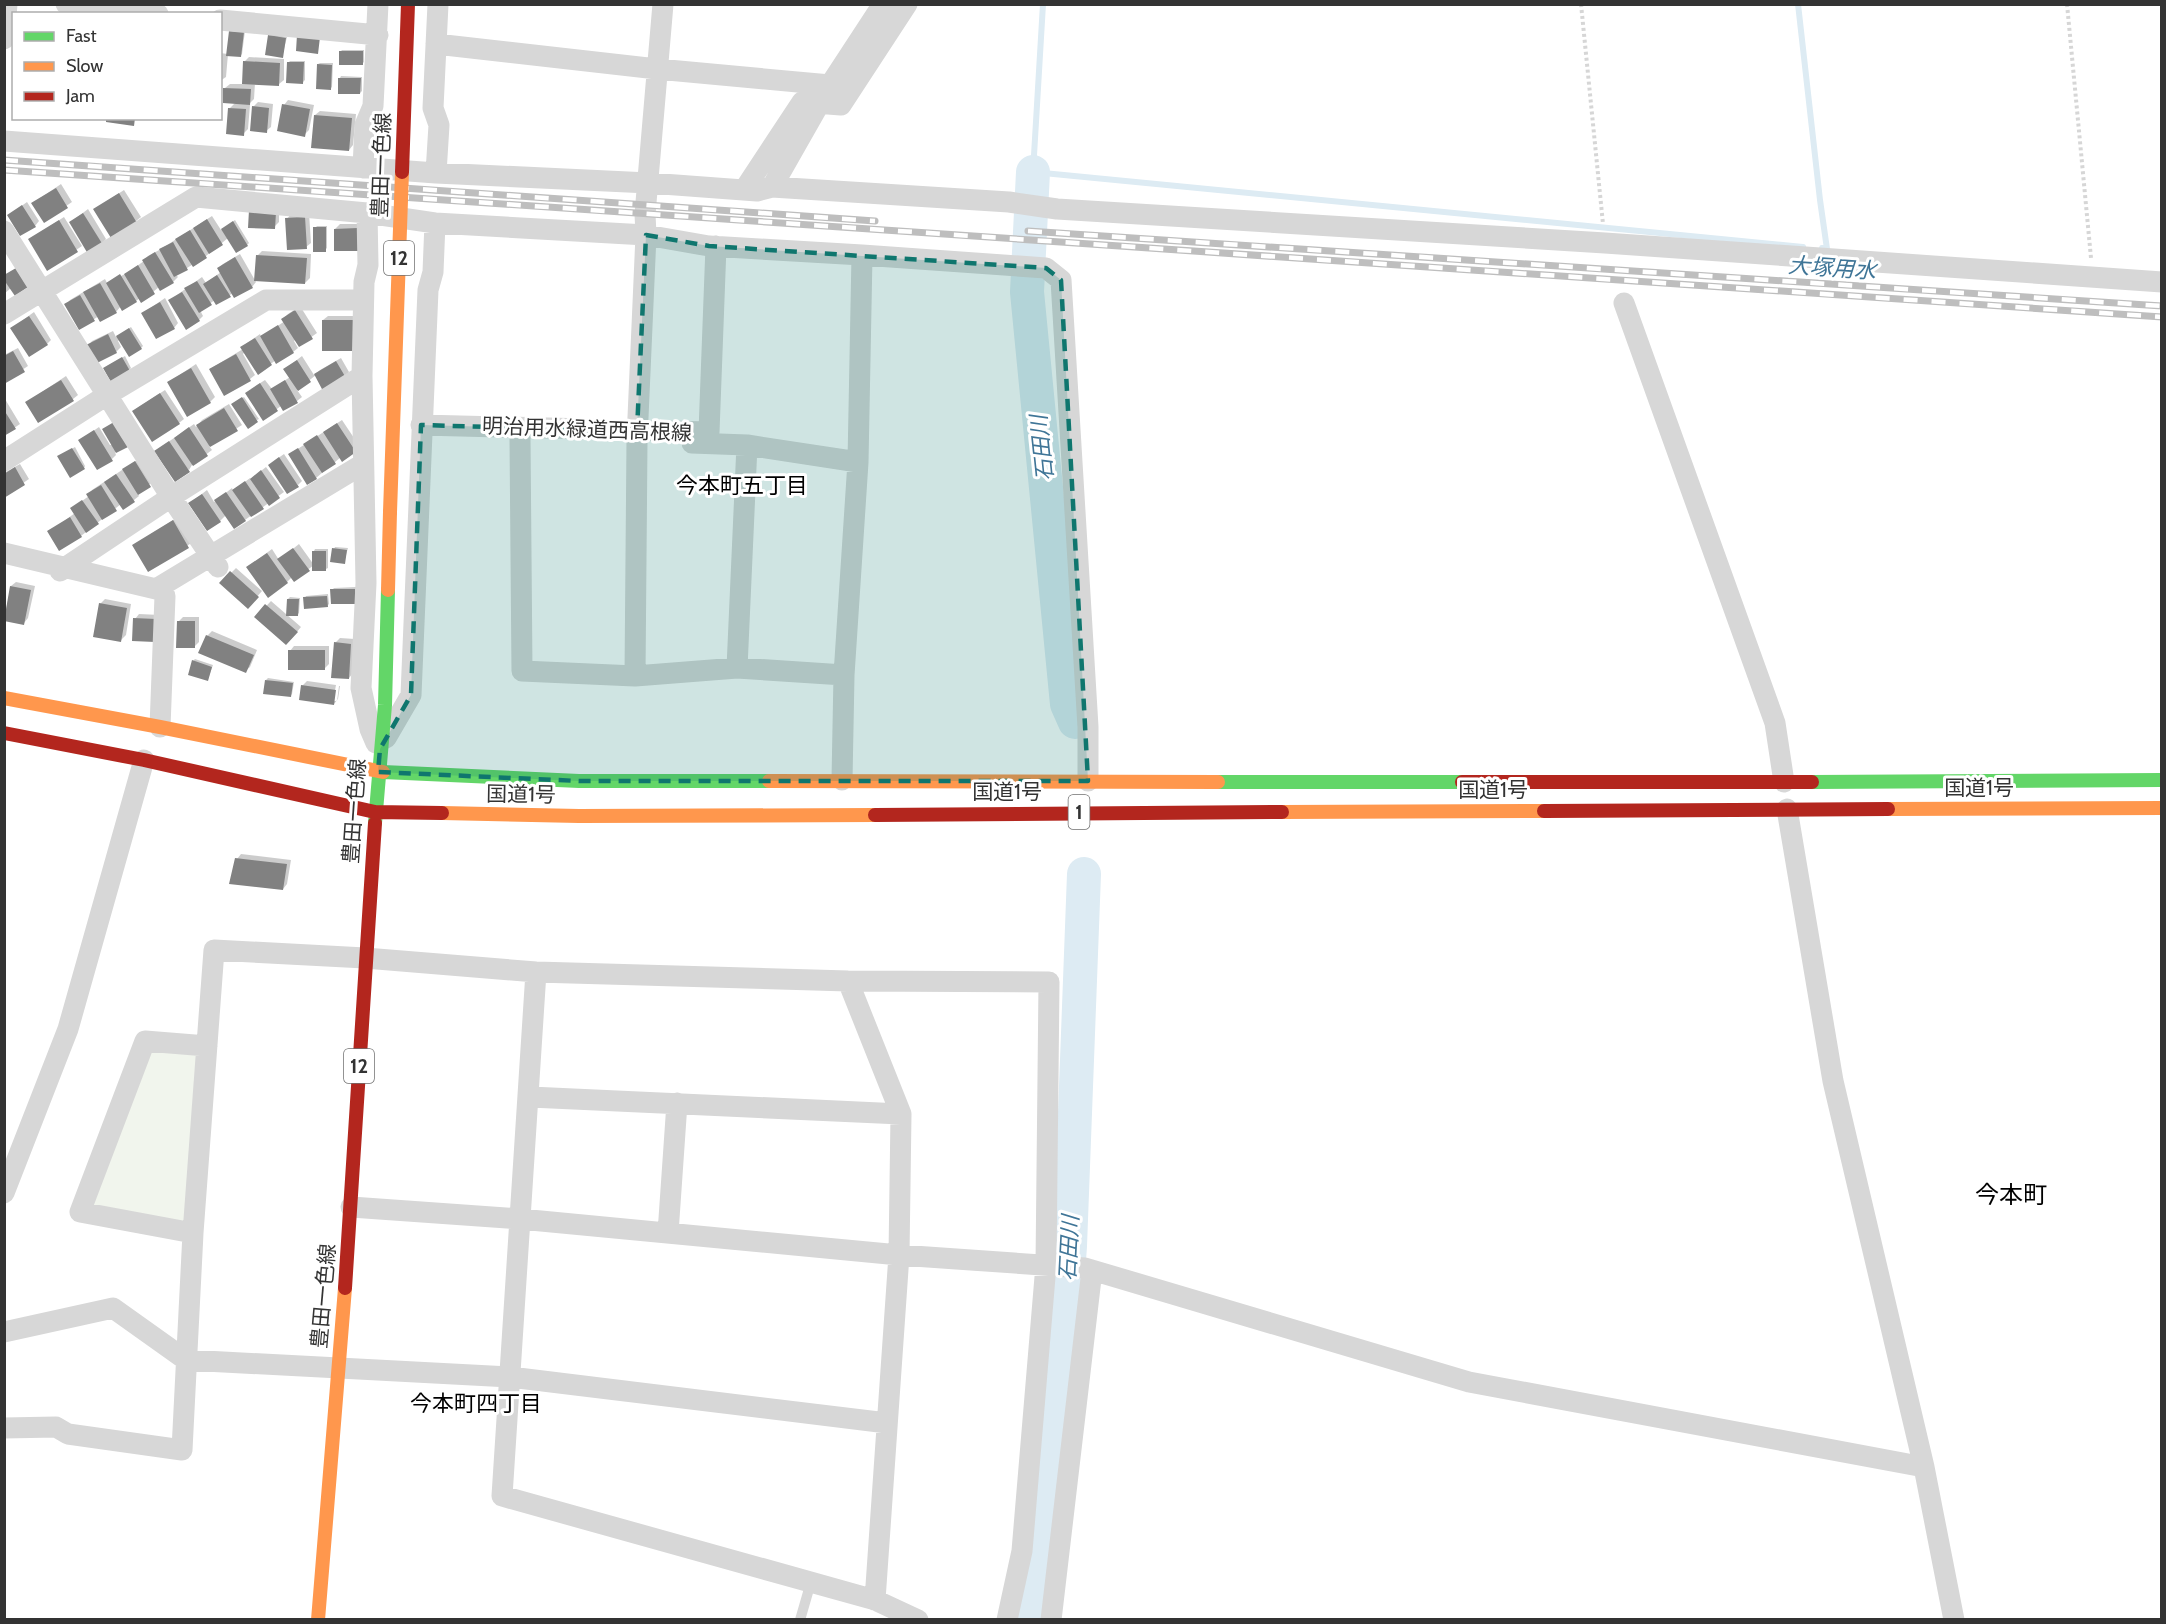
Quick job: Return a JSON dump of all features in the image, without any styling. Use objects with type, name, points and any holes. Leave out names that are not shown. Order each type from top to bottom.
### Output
[{"type":"main road","name":"豊田一色線","points":[[318,1620],[351,1207],[375,812],[386,705],[390,512],[408,4]]},
{"type":"main road","name":"国道1号","points":[[4,698],[160,727],[378,772],[579,781],[2162,780]]},
{"type":"main road","name":"国道1号","points":[[7,738],[144,760],[375,812],[579,816],[2162,808]]},
{"type":"street","points":[[4,39],[7,4]]},
{"type":"street","points":[[66,4],[140,12]]},
{"type":"street","points":[[363,168],[365,125],[373,106],[378,4]]},
{"type":"street","points":[[436,173],[439,125],[433,108],[438,4]]},
{"type":"street","points":[[635,676],[637,436],[645,214],[663,4]]},
{"type":"street","points":[[772,187],[825,94],[883,4]]},
{"type":"street","points":[[436,44],[657,69],[825,94],[841,105],[907,4]]},
{"type":"street","points":[[222,20],[378,35]]},
{"type":"street","points":[[744,190],[802,102],[825,94]]},
{"type":"street","points":[[4,141],[436,173],[649,183],[757,191],[772,187],[1009,202],[1057,209],[1605,243],[2162,282]]},
{"type":"street","points":[[4,314],[196,197],[367,213],[435,223],[646,235],[716,246],[1015,268],[1046,268],[1061,280],[1088,728],[1088,781]]},
{"type":"street","points":[[367,213],[368,265],[363,300],[362,376],[366,583],[361,688],[370,729],[380,749]]},
{"type":"street","points":[[380,749],[411,695],[428,290],[433,272],[435,223]]},
{"type":"street","points":[[4,231],[171,497],[214,561]]},
{"type":"street","name":"明治用水緑道西高根線","points":[[421,430],[637,436],[710,432],[716,246]]},
{"type":"street","points":[[843,780],[844,675],[858,462],[862,255]]},
{"type":"street","points":[[4,461],[107,395],[266,300],[363,300]]},
{"type":"street","points":[[1624,303],[1775,723],[1784,782]]},
{"type":"street","points":[[60,570],[362,376]]},
{"type":"street","points":[[421,430],[520,438],[637,436],[747,445],[858,462]]},
{"type":"street","points":[[520,438],[522,671],[635,676],[736,668],[844,675]]},
{"type":"street","points":[[736,668],[747,445]]},
{"type":"street","points":[[4,554],[165,596],[214,561],[363,470]]},
{"type":"street","points":[[4,564],[60,570],[156,589],[214,561]]},
{"type":"street","points":[[160,727],[165,596]]},
{"type":"street","points":[[4,1193],[68,1029],[144,760]]},
{"type":"street","points":[[1787,809],[1833,1080],[1924,1467],[1954,1620]]},
{"type":"street","points":[[4,1428],[56,1427],[68,1434],[182,1450],[193,1233],[214,950],[365,958],[536,972],[848,981],[1049,982],[1049,1265],[1022,1551],[1007,1620]]},
{"type":"street","points":[[536,972],[530,1097],[502,1496],[875,1599],[918,1620]]},
{"type":"street","points":[[848,981],[901,1114],[899,1255],[875,1599]]},
{"type":"street","points":[[193,1233],[80,1212],[145,1041],[207,1046]]},
{"type":"street","points":[[530,1097],[901,1114]]},
{"type":"street","points":[[668,1233],[677,1103]]},
{"type":"street","points":[[351,1207],[899,1255],[1089,1269],[1469,1382],[1924,1467]]},
{"type":"street","points":[[1050,1620],[1089,1269]]},
{"type":"street","points":[[4,1332],[113,1308],[186,1359],[510,1377],[887,1423]]},
{"type":"lane","points":[[800,1620],[811,1582]]},
{"type":"path","points":[[1581,4],[1605,243]]},
{"type":"path","points":[[2067,4],[2093,277]]},
{"type":"highlighted area","points":[[646,235],[709,246],[1046,268],[1061,280],[1088,781],[579,781],[378,772],[380,749],[411,695],[421,425],[637,431]]},
{"type":"shaded area","points":[[151,1048],[198,1053],[186,1226],[90,1206]]},
{"type":"building","points":[[229,31],[244,32],[241,57],[226,56]]},
{"type":"building","points":[[268,35],[286,38],[283,58],[265,55]]},
{"type":"building","points":[[297,35],[320,37],[318,54],[296,51]]},
{"type":"building","points":[[339,51],[363,51],[363,65],[339,65]]},
{"type":"building","points":[[243,61],[280,63],[279,86],[242,84]]},
{"type":"building","points":[[287,62],[304,62],[303,84],[286,83]]},
{"type":"building","points":[[317,64],[332,65],[331,90],[316,89]]},
{"type":"building","points":[[338,78],[361,78],[360,94],[338,94]]},
{"type":"building","points":[[223,88],[251,89],[250,105],[223,103]]},
{"type":"building","points":[[282,104],[310,109],[305,137],[277,131]]},
{"type":"building","points":[[252,106],[269,108],[267,133],[250,131]]},
{"type":"building","points":[[228,108],[246,109],[244,136],[226,134]]},
{"type":"building","points":[[314,115],[352,118],[349,151],[311,148]]},
{"type":"building","points":[[106,120],[135,120],[134,126],[106,122]]},
{"type":"building","points":[[56,188],[68,208],[44,223],[31,203]]},
{"type":"building","points":[[119,193],[137,223],[111,238],[93,209]]},
{"type":"building","points":[[22,205],[36,227],[20,236],[7,215]]},
{"type":"building","points":[[249,210],[276,212],[275,229],[248,228]]},
{"type":"building","points":[[83,213],[103,245],[88,254],[69,222]]},
{"type":"building","points":[[305,217],[307,249],[287,250],[285,218]]},
{"type":"building","points":[[207,219],[223,245],[209,254],[193,228]]},
{"type":"building","points":[[59,220],[78,252],[47,271],[28,239]]},
{"type":"building","points":[[233,221],[248,246],[236,253],[221,229]]},
{"type":"building","points":[[313,227],[326,227],[326,252],[313,252]]},
{"type":"building","points":[[358,228],[358,251],[334,251],[334,229]]},
{"type":"building","points":[[190,230],[207,258],[193,267],[175,239]]},
{"type":"building","points":[[173,242],[188,270],[174,277],[159,249]]},
{"type":"building","points":[[155,252],[174,283],[160,291],[142,260]]},
{"type":"building","points":[[256,255],[307,258],[305,284],[254,281]]},
{"type":"building","points":[[235,257],[253,288],[234,298],[217,268]]},
{"type":"building","points":[[138,265],[155,294],[141,303],[124,274]]},
{"type":"building","points":[[16,268],[28,287],[15,296],[4,280],[4,275]]},
{"type":"building","points":[[120,274],[137,302],[122,311],[106,283]]},
{"type":"building","points":[[217,275],[231,297],[216,305],[203,284]]},
{"type":"building","points":[[197,281],[212,305],[199,313],[184,288]]},
{"type":"building","points":[[100,283],[117,313],[100,322],[83,292]]},
{"type":"building","points":[[182,292],[200,321],[186,330],[168,300]]},
{"type":"building","points":[[80,295],[95,321],[79,330],[64,304]]},
{"type":"building","points":[[160,302],[175,329],[156,339],[141,313]]},
{"type":"building","points":[[295,310],[313,339],[299,347],[281,319]]},
{"type":"building","points":[[29,316],[48,345],[29,357],[10,328]]},
{"type":"building","points":[[322,320],[358,320],[357,351],[322,351]]},
{"type":"building","points":[[278,325],[294,353],[276,364],[260,336]]},
{"type":"building","points":[[129,328],[142,349],[129,357],[116,336]]},
{"type":"building","points":[[108,334],[117,353],[95,364],[86,345]]},
{"type":"building","points":[[255,338],[272,365],[258,375],[240,347]]},
{"type":"building","points":[[13,351],[25,372],[4,384],[4,356]]},
{"type":"building","points":[[236,354],[251,381],[224,396],[209,369]]},
{"type":"building","points":[[122,357],[130,371],[111,382],[103,368]]},
{"type":"building","points":[[297,360],[311,382],[298,391],[283,369]]},
{"type":"building","points":[[336,361],[346,378],[323,391],[314,374]]},
{"type":"building","points":[[191,368],[211,403],[187,417],[167,382]]},
{"type":"building","points":[[61,380],[74,401],[38,423],[25,402]]},
{"type":"building","points":[[285,380],[298,403],[283,411],[270,389]]},
{"type":"building","points":[[260,383],[278,411],[263,421],[245,393]]},
{"type":"building","points":[[160,393],[180,424],[152,442],[132,411]]},
{"type":"building","points":[[242,397],[258,422],[248,429],[231,404]]},
{"type":"building","points":[[224,408],[238,431],[210,447],[196,425]]},
{"type":"building","points":[[4,410],[16,429],[4,436]]},
{"type":"building","points":[[114,422],[128,447],[116,453],[102,429]]},
{"type":"building","points":[[337,423],[356,452],[342,462],[323,432]]},
{"type":"building","points":[[189,427],[208,456],[193,466],[174,438]]},
{"type":"building","points":[[94,430],[113,461],[97,470],[78,440]]},
{"type":"building","points":[[317,435],[336,464],[322,473],[303,444]]},
{"type":"building","points":[[169,441],[190,472],[175,482],[154,451]]},
{"type":"building","points":[[72,448],[85,469],[70,478],[57,456]]},
{"type":"building","points":[[298,448],[317,479],[307,485],[288,454]]},
{"type":"building","points":[[279,457],[299,487],[287,494],[268,465]]},
{"type":"building","points":[[135,461],[151,487],[138,495],[122,469]]},
{"type":"building","points":[[15,467],[25,485],[4,498],[4,474]]},
{"type":"building","points":[[261,470],[280,498],[269,506],[250,479]]},
{"type":"building","points":[[116,474],[135,502],[123,510],[104,482]]},
{"type":"building","points":[[245,481],[264,509],[251,517],[232,490]]},
{"type":"building","points":[[101,485],[117,511],[102,520],[86,494]]},
{"type":"building","points":[[226,492],[246,521],[234,529],[214,500]]},
{"type":"building","points":[[202,494],[221,522],[207,531],[188,503]]},
{"type":"building","points":[[82,500],[99,524],[86,533],[70,508]]},
{"type":"building","points":[[70,517],[82,537],[59,551],[47,531]]},
{"type":"building","points":[[173,520],[189,548],[148,572],[132,545]]},
{"type":"building","points":[[293,548],[310,571],[294,582],[277,559]]},
{"type":"building","points":[[332,548],[347,550],[345,564],[330,562]]},
{"type":"building","points":[[312,551],[326,551],[326,571],[312,571]]},
{"type":"building","points":[[267,553],[288,583],[268,598],[246,567]]},
{"type":"building","points":[[230,571],[259,597],[248,609],[219,583]]},
{"type":"building","points":[[10,586],[31,590],[24,625],[4,621]]},
{"type":"building","points":[[330,589],[355,589],[355,604],[331,604]]},
{"type":"building","points":[[327,596],[328,607],[304,609],[303,597]]},
{"type":"building","points":[[287,599],[299,599],[298,616],[286,616]]},
{"type":"building","points":[[99,603],[127,608],[121,642],[93,637]]},
{"type":"building","points":[[265,604],[298,632],[286,645],[254,617]]},
{"type":"building","points":[[133,618],[156,619],[155,642],[132,641]]},
{"type":"building","points":[[177,621],[195,621],[195,648],[176,648]]},
{"type":"building","points":[[206,635],[254,655],[246,673],[198,653]]},
{"type":"building","points":[[334,642],[351,644],[349,679],[331,678]]},
{"type":"building","points":[[288,650],[325,650],[325,670],[288,670]]},
{"type":"building","points":[[192,660],[212,667],[208,681],[188,675]]},
{"type":"building","points":[[265,680],[293,683],[291,697],[263,694]]},
{"type":"building","points":[[301,685],[336,690],[334,705],[299,700]]},
{"type":"building","points":[[235,858],[287,864],[283,890],[229,884]]},
{"type":"waterway","name":"大塚用水","points":[[1043,4],[1033,172],[1803,247]]},
{"type":"waterway","name":"大塚用水","points":[[1798,4],[1827,249],[1822,248]]},
{"type":"waterway","name":"石田川","points":[[1033,172],[1027,292],[1067,704],[1075,722]]},
{"type":"waterway","name":"石田川","points":[[1026,1620],[1058,1415],[1070,1246],[1084,874]]},
{"type":"railway","points":[[4,160],[875,221]]},
{"type":"railway","points":[[4,170],[2162,317]]},
{"type":"railway","points":[[1028,231],[2162,306]]},
{"type":"traffic: fast","points":[[375,823],[385,705],[388,590]]},
{"type":"traffic: fast","points":[[383,772],[579,781],[769,781]]},
{"type":"traffic: fast","points":[[1812,782],[2162,780]]},
{"type":"traffic: fast","points":[[1218,782],[1462,782]]},
{"type":"traffic: slow","points":[[390,512],[402,172]]},
{"type":"traffic: slow","points":[[388,590],[390,512]]},
{"type":"traffic: slow","points":[[4,698],[383,772]]},
{"type":"traffic: slow","points":[[769,781],[1218,782]]},
{"type":"traffic: slow","points":[[1888,809],[2162,808]]},
{"type":"traffic: slow","points":[[1282,812],[1544,811]]},
{"type":"traffic: slow","points":[[442,813],[579,816],[875,815]]},
{"type":"traffic: slow","points":[[318,1620],[345,1288]]},
{"type":"traffic: jam","points":[[402,172],[408,4]]},
{"type":"traffic: jam","points":[[4,733],[144,760],[375,812],[442,813]]},
{"type":"traffic: jam","points":[[1462,782],[1812,782]]},
{"type":"traffic: jam","points":[[1544,811],[1888,809]]},
{"type":"traffic: jam","points":[[875,815],[1282,812]]},
{"type":"traffic: jam","points":[[345,1288],[375,823]]},
{"type":"district","name":"今本町五丁目","points":[[742,485]]},
{"type":"district","name":"今本町","points":[[2011,1194]]},
{"type":"district","name":"今本町四丁目","points":[[476,1403]]}]
